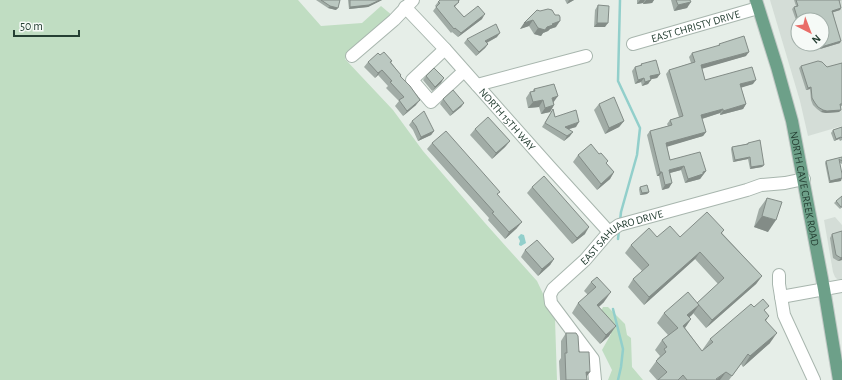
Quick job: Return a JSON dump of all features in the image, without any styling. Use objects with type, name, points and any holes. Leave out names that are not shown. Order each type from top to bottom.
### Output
[{"type":"main road","name":"NORTH CAVE CREEK ROAD","points":[[757,4],[786,96],[792,121],[824,289],[839,380]]},
{"type":"street","name":"NORTH 15TH WAY","points":[[409,4],[464,71],[609,232]]},
{"type":"street","points":[[352,56],[394,20],[409,4]]},
{"type":"street","name":"EAST CHRISTY DRIVE","points":[[633,44],[757,4]]},
{"type":"street","points":[[445,49],[412,80],[421,92],[431,102],[464,71]]},
{"type":"street","points":[[477,85],[586,56]]},
{"type":"street","name":"EAST SAHUARO DRIVE","points":[[595,380],[593,359],[551,302],[550,295],[552,289],[585,260],[609,232],[619,225],[761,185],[786,183],[804,179]]},
{"type":"street","points":[[779,275],[784,315],[814,380]]},
{"type":"street","points":[[781,297],[842,286]]},
{"type":"shaded area","points":[[770,0],[842,0],[842,126],[808,136],[800,101]]},
{"type":"shaded area","points":[[835,217],[842,225],[842,279],[837,279],[833,272],[824,220]]},
{"type":"green space","points":[[0,0],[298,0],[321,26],[362,23],[381,6],[393,16],[345,59],[393,110],[423,151],[537,281],[555,319],[557,380],[0,380]]},
{"type":"green space","points":[[603,307],[608,307],[625,324],[627,335],[631,338],[632,367],[643,380],[608,380],[612,370],[602,350],[611,334],[600,313]]},
{"type":"water","points":[[521,234],[524,235],[526,243],[521,246],[519,245],[520,241],[518,237]]},
{"type":"building","points":[[321,0],[340,0],[338,8],[330,6]]},
{"type":"building","points":[[350,0],[380,0],[369,5],[350,7]]},
{"type":"building","points":[[440,0],[459,0],[459,2],[454,6],[464,17],[478,6],[485,14],[461,33],[455,28],[454,29],[436,7],[440,3],[438,2]]},
{"type":"building","points":[[676,0],[690,0],[691,2],[678,5]]},
{"type":"building","points":[[796,0],[839,0],[841,8],[832,11],[841,41],[830,44],[830,12],[796,12],[794,7],[798,6]]},
{"type":"building","points":[[598,5],[609,6],[608,23],[597,23]]},
{"type":"building","points":[[548,9],[552,10],[555,15],[559,15],[560,21],[547,27],[545,30],[538,28],[533,20],[524,23],[537,10],[540,11]]},
{"type":"building","points":[[496,24],[500,33],[485,41],[488,44],[479,52],[467,39]]},
{"type":"building","points":[[744,36],[749,52],[701,65],[705,80],[752,67],[756,80],[740,84],[746,104],[723,111],[723,109],[701,115],[706,132],[666,143],[670,160],[700,152],[706,171],[703,172],[703,174],[688,179],[684,166],[669,170],[672,183],[665,185],[662,172],[660,172],[650,131],[672,125],[670,120],[683,116],[669,70],[695,62],[692,53]]},
{"type":"building","points":[[384,52],[392,61],[390,62],[401,75],[400,76],[410,86],[420,100],[407,111],[399,100],[404,97],[390,82],[392,81],[382,70],[378,73],[368,62],[378,53],[380,55]]},
{"type":"building","points":[[656,60],[660,74],[650,76],[651,80],[645,82],[644,78],[638,80],[635,67]]},
{"type":"building","points":[[818,61],[822,62],[827,67],[842,63],[841,110],[823,110],[818,107],[812,98],[811,87],[808,88],[801,66]]},
{"type":"building","points":[[434,68],[444,78],[435,87],[426,76]]},
{"type":"building","points":[[554,84],[558,96],[552,98],[554,105],[545,108],[543,100],[533,102],[530,92],[535,91],[534,89]]},
{"type":"building","points":[[453,90],[464,103],[453,112],[443,99]]},
{"type":"building","points":[[614,97],[624,121],[609,128],[599,104]]},
{"type":"building","points":[[553,109],[555,117],[576,110],[579,122],[565,127],[573,132],[567,136],[545,123]]},
{"type":"building","points":[[424,111],[434,131],[421,137],[412,121]]},
{"type":"building","points":[[488,117],[510,141],[496,153],[475,129]]},
{"type":"building","points":[[842,127],[842,138],[836,139],[833,130]]},
{"type":"building","points":[[446,131],[500,192],[497,194],[522,222],[509,232],[492,213],[494,212],[432,143]]},
{"type":"building","points":[[760,140],[764,165],[751,167],[750,157],[735,160],[732,147]]},
{"type":"building","points":[[591,144],[599,154],[601,153],[608,161],[606,163],[614,172],[601,184],[578,155]]},
{"type":"building","points":[[842,157],[842,161],[839,159],[842,178],[830,181],[826,161]]},
{"type":"building","points":[[544,176],[589,227],[577,238],[532,187]]},
{"type":"building","points":[[647,185],[649,192],[642,193],[640,187]]},
{"type":"building","points":[[842,196],[842,207],[841,207],[836,201]]},
{"type":"building","points":[[767,198],[782,202],[776,220],[762,216]]},
{"type":"building","points":[[707,212],[724,230],[721,233],[762,276],[712,320],[697,303],[724,278],[700,252],[649,297],[633,279],[649,265],[631,245],[649,228],[657,237],[670,226],[680,237]]},
{"type":"building","points":[[842,231],[841,258],[836,255],[832,234]]},
{"type":"building","points":[[537,240],[554,259],[542,269],[525,250]]},
{"type":"building","points":[[597,277],[611,292],[597,305],[616,326],[606,335],[578,303],[596,287],[591,282]]},
{"type":"building","points":[[688,292],[699,305],[687,315],[691,319],[683,326],[702,351],[713,342],[710,339],[751,304],[754,307],[763,299],[769,306],[764,310],[769,316],[765,320],[777,333],[750,356],[748,354],[732,376],[726,372],[716,379],[717,380],[687,380],[683,375],[678,380],[658,380],[667,372],[656,361],[666,352],[664,349],[667,347],[662,340],[678,328],[664,313]]},
{"type":"building","points":[[566,333],[576,333],[578,336],[579,352],[589,352],[590,372],[586,372],[587,380],[566,380]]},
{"type":"waterway","points":[[620,0],[618,81],[640,128],[637,155],[621,212],[620,221]]},
{"type":"waterway","points":[[618,239],[619,230]]},
{"type":"waterway","points":[[613,309],[623,349],[618,380]]}]
